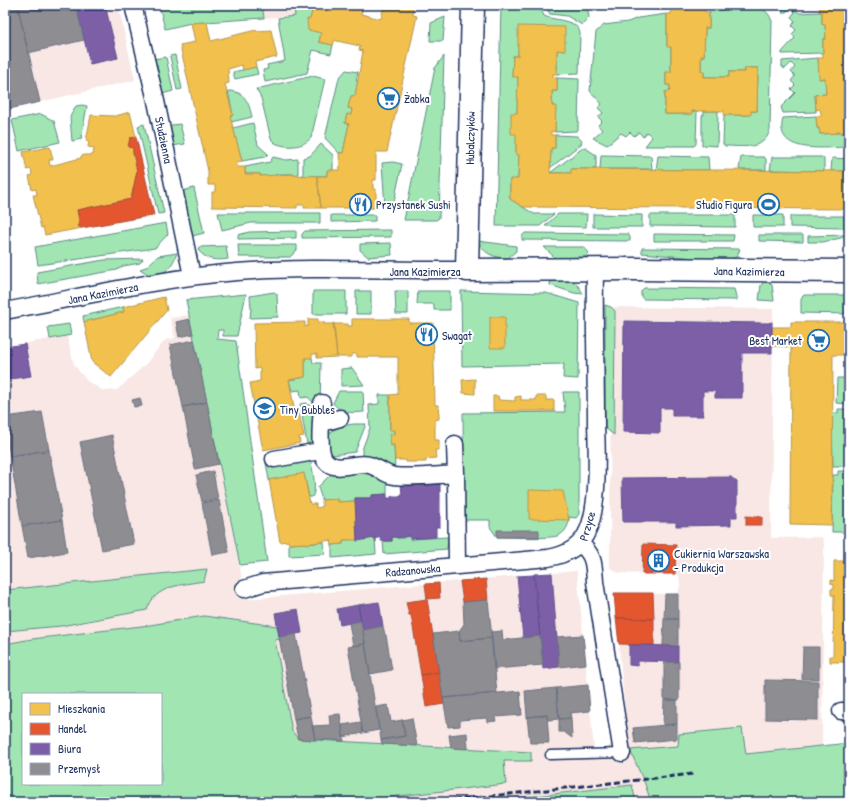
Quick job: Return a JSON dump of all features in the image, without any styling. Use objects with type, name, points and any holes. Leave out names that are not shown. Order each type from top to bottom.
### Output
[{"type":"street","name":"Studzienna","points":[[133,5],[156,101],[192,276]]},
{"type":"street","name":"Hubalczyków","points":[[467,270],[473,5]]},
{"type":"street","name":"Jana Kazimierza","points":[[5,311],[192,276],[272,270],[849,271]]},
{"type":"street","name":"Przyce","points":[[595,270],[597,467],[592,517],[588,530],[580,544],[590,554],[594,565],[595,582],[622,753]]},
{"type":"street","points":[[322,402],[320,451],[325,460],[333,466],[369,464],[384,473],[395,476],[456,474]]},
{"type":"street","points":[[322,423],[340,418]]},
{"type":"street","points":[[455,444],[458,566]]},
{"type":"street","points":[[274,459],[320,451]]},
{"type":"street","name":"Radzanowska","points":[[244,589],[263,583],[548,558],[562,556],[580,544]]},
{"type":"lane","points":[[550,755],[622,753]]},
{"type":"shaded area","points":[[5,5],[118,5],[135,80],[5,110]]},
{"type":"shaded area","points":[[262,5],[294,5],[295,16],[264,18]]},
{"type":"shaded area","points":[[611,307],[773,309],[771,536],[772,538],[822,537],[824,544],[822,746],[849,743],[849,802],[5,802],[5,347],[67,336],[74,365],[87,381],[104,391],[117,390],[145,365],[165,340],[175,338],[170,318],[189,315],[246,599],[577,571],[594,751],[603,751],[610,745],[628,742],[614,593],[678,594],[680,585],[679,575],[619,573],[610,568]]},
{"type":"green space","points":[[159,5],[262,5],[264,18],[191,23],[165,29]]},
{"type":"green space","points":[[294,5],[314,5],[310,19],[321,33],[319,42],[333,45],[331,54],[313,50],[307,73],[265,82],[263,70],[268,69],[267,65],[285,61],[278,18],[295,16]]},
{"type":"green space","points":[[501,5],[539,5],[544,16],[575,25],[580,33],[579,73],[557,74],[557,50],[564,51],[519,27],[518,56],[513,56],[512,76],[518,77],[516,154],[519,155],[518,179],[510,180],[510,199],[534,214],[554,214],[540,226],[496,226]]},
{"type":"green space","points":[[544,5],[587,5],[589,18],[582,25],[567,16],[550,14]]},
{"type":"green space","points":[[751,5],[764,10],[769,14],[772,21],[770,130],[767,137],[758,144],[752,146],[725,146],[723,144],[724,115],[750,115],[751,111],[757,111],[758,68],[745,68],[745,72],[729,72],[729,77],[704,77],[704,71],[701,71],[701,56],[704,56],[705,28],[709,28],[709,12]]},
{"type":"green space","points":[[785,5],[791,5],[799,13],[822,12],[822,24],[825,24],[826,39],[823,39],[823,53],[782,54],[782,52],[795,38],[792,34],[796,30],[792,26],[795,21],[791,17],[795,12],[791,8],[783,14],[782,10]]},
{"type":"green space","points":[[667,14],[667,46],[671,47],[671,72],[666,72],[666,85],[670,85],[670,91],[665,92],[665,114],[691,114],[692,111],[697,111],[696,144],[694,146],[645,146],[652,137],[647,132],[643,137],[639,132],[634,136],[630,132],[626,136],[621,133],[607,145],[593,138],[602,130],[598,125],[602,121],[598,117],[603,113],[598,108],[602,104],[590,91],[596,32],[604,25]]},
{"type":"green space","points":[[445,17],[443,41],[430,41],[431,23]]},
{"type":"green space","points":[[175,55],[182,89],[177,90],[170,56]]},
{"type":"green space","points":[[444,56],[439,218],[436,220],[404,220],[435,68]]},
{"type":"green space","points":[[166,57],[173,91],[162,94],[153,59]]},
{"type":"green space","points":[[818,58],[820,79],[825,78],[826,94],[815,95],[816,112],[783,113],[781,107],[795,93],[791,89],[795,85],[791,81],[795,76],[791,72],[795,67],[791,63],[785,69],[782,67],[782,61]]},
{"type":"green space","points":[[256,67],[258,74],[235,79],[233,72]]},
{"type":"green space","points":[[346,70],[358,72],[356,81],[358,81],[355,96],[351,96],[348,108],[352,109],[351,115],[347,114],[345,123],[349,124],[343,153],[339,153],[325,138],[339,78]]},
{"type":"green space","points":[[313,76],[325,79],[311,138],[303,144],[294,146],[284,146],[275,143],[271,139],[261,98],[256,89]]},
{"type":"green space","points":[[557,78],[579,79],[578,130],[576,131],[555,132],[555,106],[552,106],[552,91],[557,91]]},
{"type":"green space","points":[[228,91],[238,93],[245,99],[248,103],[252,117],[231,122],[230,116],[233,115]]},
{"type":"green space","points":[[76,106],[87,106],[81,139],[72,141],[70,117]]},
{"type":"green space","points":[[704,111],[718,111],[717,146],[702,145],[702,115],[704,115]]},
{"type":"green space","points":[[41,114],[54,121],[60,142],[19,151],[12,120]]},
{"type":"green space","points":[[816,116],[817,128],[819,128],[820,134],[837,133],[840,131],[840,133],[849,132],[849,147],[804,147],[794,144],[786,139],[782,130],[783,118]]},
{"type":"green space","points":[[253,123],[258,145],[268,154],[265,157],[242,161],[233,128]]},
{"type":"green space","points":[[144,124],[164,213],[158,214],[138,126]]},
{"type":"green space","points":[[180,124],[185,144],[172,146],[169,129],[173,125]]},
{"type":"green space","points":[[555,135],[577,136],[582,141],[581,144],[550,168],[551,148],[555,148]]},
{"type":"green space","points":[[321,144],[333,155],[333,170],[327,171],[327,176],[303,176],[303,158],[310,156]]},
{"type":"green space","points":[[584,147],[596,155],[596,169],[572,169],[571,173],[550,173]]},
{"type":"green space","points":[[601,155],[651,156],[652,169],[600,169]]},
{"type":"green space","points":[[658,156],[708,157],[709,170],[656,170]]},
{"type":"green space","points":[[273,157],[286,160],[298,159],[298,176],[293,174],[260,176],[260,174],[245,174],[245,167],[270,162]]},
{"type":"green space","points":[[741,157],[764,157],[766,159],[766,170],[739,169]]},
{"type":"green space","points":[[772,157],[822,157],[824,159],[824,171],[770,170]]},
{"type":"green space","points":[[832,158],[849,159],[849,171],[831,171]]},
{"type":"green space","points":[[393,162],[402,164],[393,207],[385,207],[382,163]]},
{"type":"green space","points":[[194,188],[204,233],[192,236],[182,191]]},
{"type":"green space","points":[[218,213],[320,213],[320,223],[251,223],[222,230]]},
{"type":"green space","points":[[558,214],[587,214],[586,227],[545,226]]},
{"type":"green space","points":[[593,214],[642,215],[642,227],[593,227]]},
{"type":"green space","points":[[331,215],[375,215],[375,221],[331,222]]},
{"type":"green space","points":[[650,215],[735,215],[735,227],[650,226]]},
{"type":"green space","points":[[753,215],[783,215],[783,227],[753,227]]},
{"type":"green space","points":[[790,216],[844,216],[844,228],[790,227]]},
{"type":"green space","points":[[166,223],[168,234],[155,248],[38,265],[35,247]]},
{"type":"green space","points":[[391,230],[391,237],[302,238],[302,234],[305,231]]},
{"type":"green space","points":[[296,231],[296,238],[238,239],[238,235],[249,232]]},
{"type":"green space","points":[[525,233],[628,234],[630,241],[522,240],[522,236]]},
{"type":"green space","points":[[654,234],[734,235],[733,241],[654,241]]},
{"type":"green space","points":[[759,235],[803,235],[803,242],[759,241]]},
{"type":"green space","points":[[845,235],[845,237],[823,242],[808,242],[808,236]]},
{"type":"green space","points":[[478,241],[516,246],[516,251],[508,258],[494,256],[486,252]]},
{"type":"green space","points":[[391,243],[392,255],[368,257],[360,250],[360,244]]},
{"type":"green space","points":[[238,245],[297,245],[297,250],[290,257],[239,257]]},
{"type":"green space","points":[[226,246],[228,259],[219,260],[208,258],[198,250],[199,247]]},
{"type":"green space","points":[[544,247],[584,247],[589,253],[585,257],[555,258]]},
{"type":"green space","points":[[642,248],[740,249],[737,256],[732,259],[706,259],[642,253]]},
{"type":"green space","points":[[177,253],[167,270],[159,275],[149,275],[140,269],[146,267],[158,256]]},
{"type":"green space","points":[[143,259],[140,263],[123,266],[117,270],[38,284],[37,272],[104,260]]},
{"type":"green space","points":[[557,277],[573,281],[583,294],[574,293],[550,285],[550,283]]},
{"type":"green space","points":[[767,279],[772,285],[774,301],[759,300],[761,285]]},
{"type":"green space","points":[[644,288],[734,289],[737,300],[643,299],[641,296],[641,291]]},
{"type":"green space","points":[[313,291],[346,291],[346,314],[313,314]]},
{"type":"green space","points":[[356,291],[371,291],[371,314],[356,314]]},
{"type":"green space","points":[[395,291],[408,291],[408,314],[396,314]]},
{"type":"green space","points":[[418,291],[450,291],[450,310],[434,310],[434,304],[417,304]]},
{"type":"green space","points":[[461,291],[546,293],[579,303],[578,379],[563,378],[564,364],[462,366]]},
{"type":"green space","points":[[274,292],[277,294],[278,317],[250,318],[250,296]]},
{"type":"green space","points":[[246,294],[237,336],[223,336],[223,330],[218,330],[217,339],[236,341],[267,562],[240,565],[186,300]]},
{"type":"green space","points":[[804,295],[849,295],[849,314],[801,313],[801,298]]},
{"type":"green space","points":[[605,305],[611,307],[615,311],[614,435],[605,428]]},
{"type":"green space","points":[[123,307],[124,312],[84,322],[83,316]]},
{"type":"green space","points":[[69,324],[71,335],[50,339],[48,327]]},
{"type":"green space","points":[[305,358],[312,358],[313,363],[321,363],[320,410],[308,397],[301,398],[300,390],[292,391],[289,380],[305,377]]},
{"type":"green space","points":[[352,368],[364,385],[341,386],[341,369]]},
{"type":"green space","points":[[837,378],[849,378],[849,404],[836,403]]},
{"type":"green space","points":[[339,391],[363,391],[364,412],[347,412],[336,407],[333,403]]},
{"type":"green space","points":[[563,392],[579,392],[579,514],[576,518],[569,517],[569,523],[560,535],[537,538],[497,537],[490,527],[490,520],[464,520],[463,413],[565,412]]},
{"type":"green space","points":[[379,395],[390,395],[390,429],[394,430],[394,435],[390,435],[390,445],[394,445],[395,470],[362,458],[362,450],[370,428],[369,405],[379,404]]},
{"type":"green space","points":[[307,403],[320,416],[315,440],[307,444],[300,404]]},
{"type":"green space","points":[[838,409],[849,409],[849,466],[833,466],[832,413],[838,413]]},
{"type":"green space","points":[[354,424],[366,424],[355,452],[332,455],[328,441],[331,432],[341,427]]},
{"type":"green space","points":[[306,460],[311,463],[314,476],[314,490],[312,497],[309,497],[304,474],[269,480],[266,463]]},
{"type":"green space","points":[[358,469],[387,479],[387,494],[372,495],[372,498],[355,498],[355,501],[337,502],[337,499],[322,500],[318,487],[331,474]]},
{"type":"green space","points":[[838,471],[849,471],[849,522],[847,523],[847,532],[832,532],[833,475],[838,475]]},
{"type":"green space","points":[[404,536],[410,536],[410,539],[448,537],[447,549],[384,554],[383,541],[392,541],[392,537],[404,538]]},
{"type":"green space","points":[[375,538],[376,554],[332,558],[332,545],[343,544],[343,540]]},
{"type":"green space","points":[[324,542],[325,554],[289,556],[289,544],[307,544]]},
{"type":"green space","points":[[207,569],[204,581],[178,585],[163,591],[156,595],[147,610],[61,626],[5,631],[5,590]]},
{"type":"green space","points":[[204,616],[277,626],[280,639],[275,640],[292,731],[298,739],[531,752],[531,761],[504,761],[506,784],[381,798],[295,799],[273,802],[5,802],[5,644],[32,639],[150,625]]},
{"type":"green space","points":[[742,728],[746,754],[849,743],[849,802],[651,802],[630,750],[678,746],[679,734]]},
{"type":"green space","points":[[632,785],[636,802],[483,802]]},
{"type":"building: Mieszkania","points":[[314,5],[337,5],[362,10],[361,14],[381,19],[384,5],[413,5],[413,15],[417,16],[387,152],[376,152],[376,180],[373,180],[373,189],[376,189],[376,208],[321,208],[317,176],[327,176],[327,170],[340,170],[339,153],[343,153],[349,124],[345,123],[347,114],[351,115],[352,109],[348,108],[351,96],[355,96],[363,51],[359,50],[360,46],[335,40],[333,45],[319,42],[321,33],[308,30],[307,19],[310,19]]},
{"type":"building: Mieszkania","points":[[671,5],[704,5],[705,12],[709,12],[709,28],[705,28],[704,56],[701,56],[701,71],[704,71],[704,77],[729,77],[729,72],[745,72],[745,68],[758,68],[757,111],[751,111],[751,115],[724,115],[724,111],[692,111],[692,114],[665,114],[665,92],[670,91],[670,85],[666,85],[666,72],[671,72],[671,47],[667,47],[667,14],[671,14]]},
{"type":"building: Mieszkania","points":[[816,5],[849,5],[849,132],[840,133],[840,131],[837,131],[838,133],[820,134],[819,128],[817,128],[816,116],[821,116],[821,114],[820,109],[816,110],[815,95],[826,94],[825,78],[819,79],[818,58],[823,58],[823,39],[826,39],[825,24],[822,25],[822,12],[819,12],[820,6]]},
{"type":"building: Mieszkania","points":[[207,22],[211,41],[256,30],[271,30],[277,57],[255,62],[256,67],[243,70],[242,65],[228,69],[229,83],[225,84],[233,115],[230,116],[242,161],[237,162],[237,167],[245,167],[245,174],[260,174],[260,176],[293,174],[317,176],[321,208],[304,208],[304,205],[297,205],[297,208],[212,207],[212,192],[215,192],[215,185],[208,185],[208,171],[180,45],[195,42],[191,23]]},
{"type":"building: Mieszkania","points":[[518,26],[565,27],[565,51],[557,50],[557,74],[553,74],[553,77],[557,78],[557,91],[552,91],[552,106],[556,106],[555,132],[551,131],[551,135],[555,135],[555,148],[551,148],[550,173],[571,173],[571,169],[849,171],[849,209],[523,207],[510,199],[510,179],[518,179],[519,155],[516,155],[516,134],[511,134],[511,113],[517,113],[518,77],[512,77],[513,56],[518,56]]},
{"type":"building: Mieszkania","points":[[130,112],[136,137],[130,138],[128,147],[133,148],[137,171],[131,199],[77,210],[79,220],[78,226],[82,228],[45,235],[43,227],[41,228],[33,195],[37,195],[36,189],[32,190],[29,176],[32,175],[31,169],[27,170],[23,152],[50,147],[53,160],[49,160],[50,166],[81,158],[81,156],[93,155],[94,148],[88,147],[89,141],[86,141],[91,115],[115,116]]},
{"type":"building: Mieszkania","points":[[164,297],[167,310],[111,377],[92,362],[84,322],[124,312],[123,307]]},
{"type":"building: Mieszkania","points":[[490,317],[505,317],[505,348],[490,348]]},
{"type":"building: Mieszkania","points":[[308,319],[318,319],[318,322],[324,322],[324,324],[334,324],[337,357],[317,358],[317,354],[312,354],[312,358],[305,358],[305,377],[289,380],[295,413],[299,413],[304,436],[299,437],[300,443],[263,450],[250,383],[260,381],[260,368],[255,369],[254,323],[305,322],[305,327],[308,326]]},
{"type":"building: Mieszkania","points":[[352,319],[409,319],[409,323],[433,323],[435,405],[438,405],[439,415],[439,419],[435,420],[435,440],[439,440],[439,450],[435,450],[436,458],[426,459],[426,462],[406,462],[406,460],[395,460],[394,445],[390,445],[390,434],[394,435],[394,430],[390,430],[390,395],[398,394],[398,357],[357,357],[357,354],[352,354],[352,357],[337,357],[333,323],[348,324],[348,326],[352,326]]},
{"type":"building: Mieszkania","points":[[791,322],[849,322],[849,355],[833,355],[832,525],[790,524],[791,347],[772,346],[772,327],[791,327]]},
{"type":"building: Mieszkania","points":[[475,379],[475,394],[463,393],[462,380]]},
{"type":"building: Mieszkania","points":[[493,396],[498,396],[499,400],[515,401],[515,397],[521,396],[521,400],[536,400],[536,396],[546,396],[546,400],[554,400],[554,411],[493,411]]},
{"type":"building: Mieszkania","points":[[304,473],[310,504],[316,504],[316,508],[322,507],[322,500],[337,499],[337,502],[355,501],[357,540],[343,540],[343,544],[332,545],[331,540],[307,544],[289,544],[288,541],[280,542],[269,480]]},
{"type":"building: Mieszkania","points":[[529,490],[563,491],[569,520],[529,519]]},
{"type":"building: Mieszkania","points":[[834,561],[849,561],[849,665],[846,665],[846,662],[830,662],[830,656],[833,656],[834,595],[831,595],[831,589],[834,589],[834,585],[831,584],[831,580],[834,581]]},
{"type":"building: Handel","points":[[136,137],[154,215],[82,228],[78,226],[79,220],[77,210],[131,199],[137,171],[133,148],[128,147],[130,138]]},
{"type":"building: Handel","points":[[746,516],[762,517],[762,525],[746,525]]},
{"type":"building: Handel","name":"Cukiernia Warszawska - Produkcja","points":[[643,544],[676,545],[675,574],[642,574]]},
{"type":"building: Handel","points":[[486,579],[488,600],[463,602],[460,581]]},
{"type":"building: Handel","points":[[439,583],[440,598],[427,599],[425,584]]},
{"type":"building: Handel","points":[[614,593],[653,593],[654,619],[616,618]]},
{"type":"building: Handel","points":[[427,599],[439,672],[421,675],[411,615],[409,615],[406,602]]},
{"type":"building: Handel","points":[[616,618],[654,619],[654,645],[619,644]]},
{"type":"building: Handel","points":[[439,672],[444,704],[426,707],[421,675]]},
{"type":"building: Biura","points":[[76,5],[105,5],[118,58],[90,64]]},
{"type":"building: Biura","points":[[624,321],[772,322],[772,353],[742,353],[742,398],[715,398],[715,391],[703,391],[703,416],[672,416],[672,408],[660,408],[660,433],[623,432]]},
{"type":"building: Biura","points":[[25,344],[31,376],[5,380],[5,347]]},
{"type":"building: Biura","points":[[731,477],[737,482],[737,517],[731,517],[731,525],[676,526],[676,522],[623,522],[622,478]]},
{"type":"building: Biura","points":[[440,483],[440,527],[436,527],[436,537],[410,539],[410,536],[397,538],[392,537],[392,541],[381,541],[381,538],[376,538],[376,542],[375,538],[357,541],[355,498],[372,498],[372,495],[387,494],[387,498],[392,498],[391,496],[402,496],[401,484]]},
{"type":"building: Biura","points":[[552,573],[559,667],[543,669],[534,574]]},
{"type":"building: Biura","points":[[534,575],[540,636],[523,638],[517,576]]},
{"type":"building: Biura","points":[[379,602],[383,626],[363,630],[358,605]]},
{"type":"building: Biura","points":[[358,605],[361,621],[340,625],[337,609]]},
{"type":"building: Biura","points":[[298,609],[302,633],[279,637],[275,613]]},
{"type":"building: Biura","points":[[629,645],[678,646],[678,662],[638,661],[638,666],[629,665]]},
{"type":"building: Przemysł","points":[[27,5],[76,5],[84,40],[28,53],[18,7]]},
{"type":"building: Przemysł","points":[[18,7],[40,102],[5,110],[5,10]]},
{"type":"building: Przemysł","points":[[189,319],[193,334],[179,337],[176,322]]},
{"type":"building: Przemysł","points":[[194,340],[207,402],[183,407],[170,345]]},
{"type":"building: Przemysł","points":[[140,398],[142,406],[134,407],[132,400]]},
{"type":"building: Przemysł","points":[[207,402],[219,464],[195,469],[183,407]]},
{"type":"building: Przemysł","points":[[42,412],[49,450],[10,456],[5,428],[5,417]]},
{"type":"building: Przemysł","points":[[112,435],[134,544],[102,550],[80,442]]},
{"type":"building: Przemysł","points":[[49,450],[62,520],[22,526],[10,456]]},
{"type":"building: Przemysł","points":[[213,471],[218,499],[202,502],[196,475]]},
{"type":"building: Przemysł","points":[[219,500],[229,552],[212,555],[202,503]]},
{"type":"building: Przemysł","points":[[62,520],[67,552],[28,558],[22,526]]},
{"type":"building: Przemysł","points":[[497,530],[539,530],[539,537],[497,537]]},
{"type":"building: Przemysł","points":[[665,594],[678,594],[678,619],[664,619]]},
{"type":"building: Przemysł","points":[[488,600],[492,638],[460,641],[459,631],[464,624],[463,602]]},
{"type":"building: Przemysł","points":[[664,619],[678,619],[678,646],[663,645]]},
{"type":"building: Przemysł","points":[[361,621],[365,644],[353,646],[349,623]]},
{"type":"building: Przemysł","points":[[383,626],[392,670],[370,674],[363,630]]},
{"type":"building: Przemysł","points":[[459,631],[460,641],[492,638],[497,693],[443,698],[433,634]]},
{"type":"building: Przemysł","points":[[502,631],[503,640],[540,636],[543,665],[494,669],[491,632]]},
{"type":"building: Przemysł","points":[[296,634],[311,716],[294,719],[279,637]]},
{"type":"building: Przemysł","points":[[583,635],[586,664],[559,667],[557,637]]},
{"type":"building: Przemysł","points":[[365,644],[379,730],[363,733],[348,647]]},
{"type":"building: Przemysł","points":[[803,647],[819,647],[819,679],[802,679]]},
{"type":"building: Przemysł","points":[[664,662],[679,662],[679,700],[664,700]]},
{"type":"building: Przemysł","points":[[765,680],[818,681],[818,720],[765,719]]},
{"type":"building: Przemysł","points":[[588,685],[590,711],[570,713],[571,718],[559,719],[556,688]]},
{"type":"building: Przemysł","points":[[556,688],[559,719],[548,720],[547,715],[527,717],[525,691]]},
{"type":"building: Przemysł","points":[[520,691],[522,715],[495,717],[496,721],[487,722],[487,718],[460,720],[460,726],[448,727],[443,698]]},
{"type":"building: Przemysł","points":[[664,700],[677,700],[677,724],[663,725]]},
{"type":"building: Przemysł","points":[[388,705],[391,722],[402,720],[405,736],[381,740],[376,707]]},
{"type":"building: Przemysł","points":[[340,714],[344,741],[315,739],[312,726],[330,725],[329,715]]},
{"type":"building: Przemysł","points":[[547,715],[549,743],[530,743],[527,717]]},
{"type":"building: Przemysł","points":[[311,716],[315,740],[298,739],[294,719]]},
{"type":"building: Przemysł","points":[[412,718],[417,746],[382,744],[381,740],[405,736],[402,720]]},
{"type":"building: Przemysł","points":[[571,718],[572,738],[564,732],[559,732],[559,719]]},
{"type":"building: Przemysł","points":[[361,722],[363,733],[343,737],[342,725]]},
{"type":"building: Przemysł","points":[[677,724],[677,739],[635,743],[633,728]]},
{"type":"building: Przemysł","points":[[467,733],[468,749],[451,748],[449,735]]},
{"type":"railway","points":[[436,802],[693,774]]},
{"type":"place","name":"Żabka","points":[[389,98]]},
{"type":"place","name":"Przystanek Sushi","points":[[360,204]]},
{"type":"place","name":"Studio Figura","points":[[768,204]]},
{"type":"place","name":"Swagat","points":[[426,335]]},
{"type":"place","name":"Best Market","points":[[818,340]]},
{"type":"place","name":"Tiny Bubbles","points":[[264,409]]},
{"type":"place","name":"Cukiernia Warszawska - Produkcja","points":[[659,560]]}]
